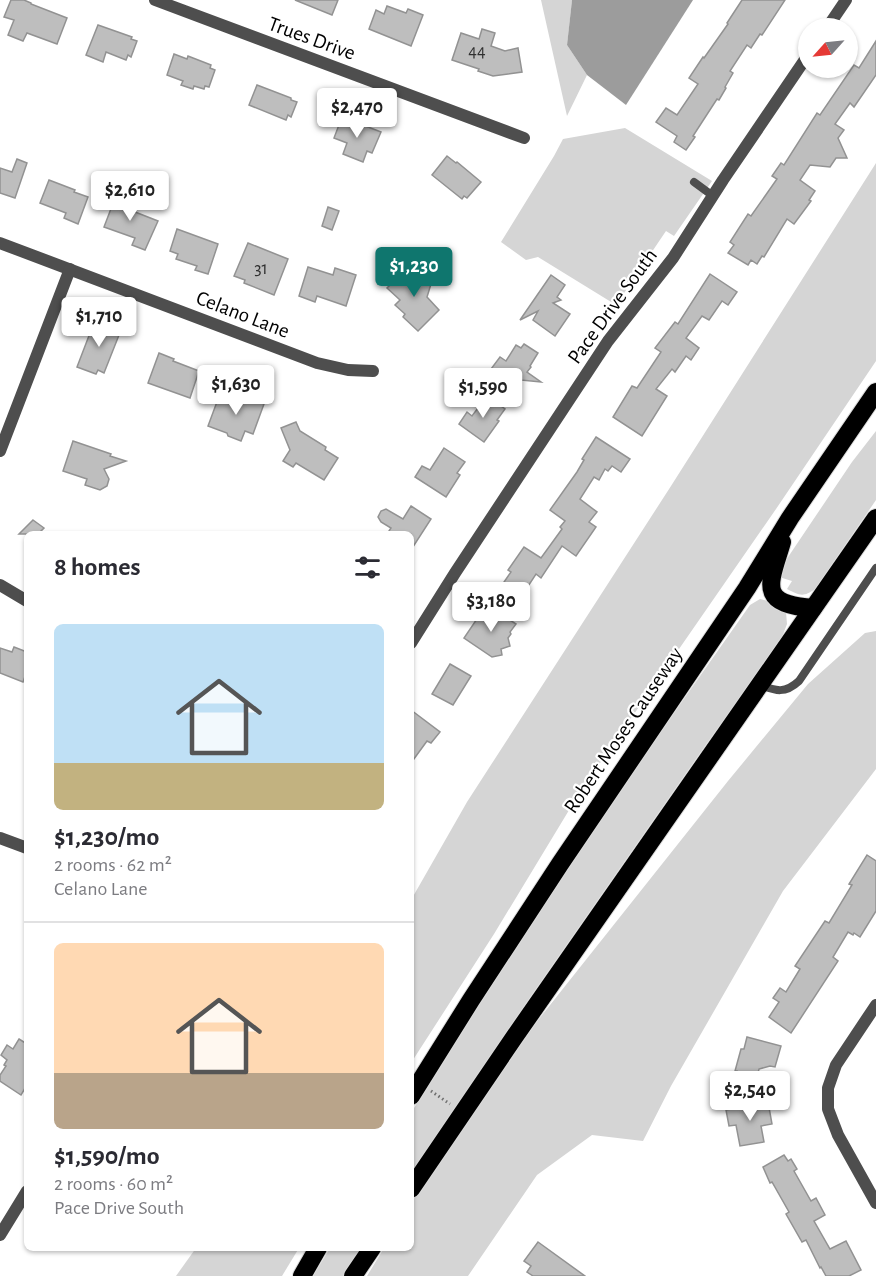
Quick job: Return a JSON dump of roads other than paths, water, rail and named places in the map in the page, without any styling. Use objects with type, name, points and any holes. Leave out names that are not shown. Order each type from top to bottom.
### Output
[{"type":"highway","name":"Robert Moses Causeway","points":[[415,1090],[560,864],[747,588],[790,518],[876,392]]},
{"type":"highway","points":[[790,518],[771,578],[771,586],[776,598],[782,602],[796,607],[813,608]]},
{"type":"highway","points":[[414,1185],[876,518]]},
{"type":"highway","points":[[302,1276],[316,1251]]},
{"type":"highway","points":[[353,1276],[370,1251]]},
{"type":"street","name":"Trues Drive","points":[[155,0],[524,138]]},
{"type":"street","points":[[833,18],[846,0]]},
{"type":"street","name":"Pace Drive South","points":[[414,638],[454,573],[608,341],[673,258],[798,70]]},
{"type":"street","name":"Celano Lane","points":[[0,243],[317,363],[348,370],[373,371]]},
{"type":"street","points":[[0,451],[70,269]]},
{"type":"street","points":[[0,585],[24,599]]},
{"type":"street","points":[[0,838],[24,847]]},
{"type":"street","points":[[876,1005],[836,1065],[828,1088],[828,1109],[838,1135],[876,1203]]},
{"type":"street","points":[[0,1235],[24,1196]]},
{"type":"lane","points":[[694,182],[713,195]]},
{"type":"lane","points":[[760,685],[777,691],[792,688],[799,681],[876,568]]}]
